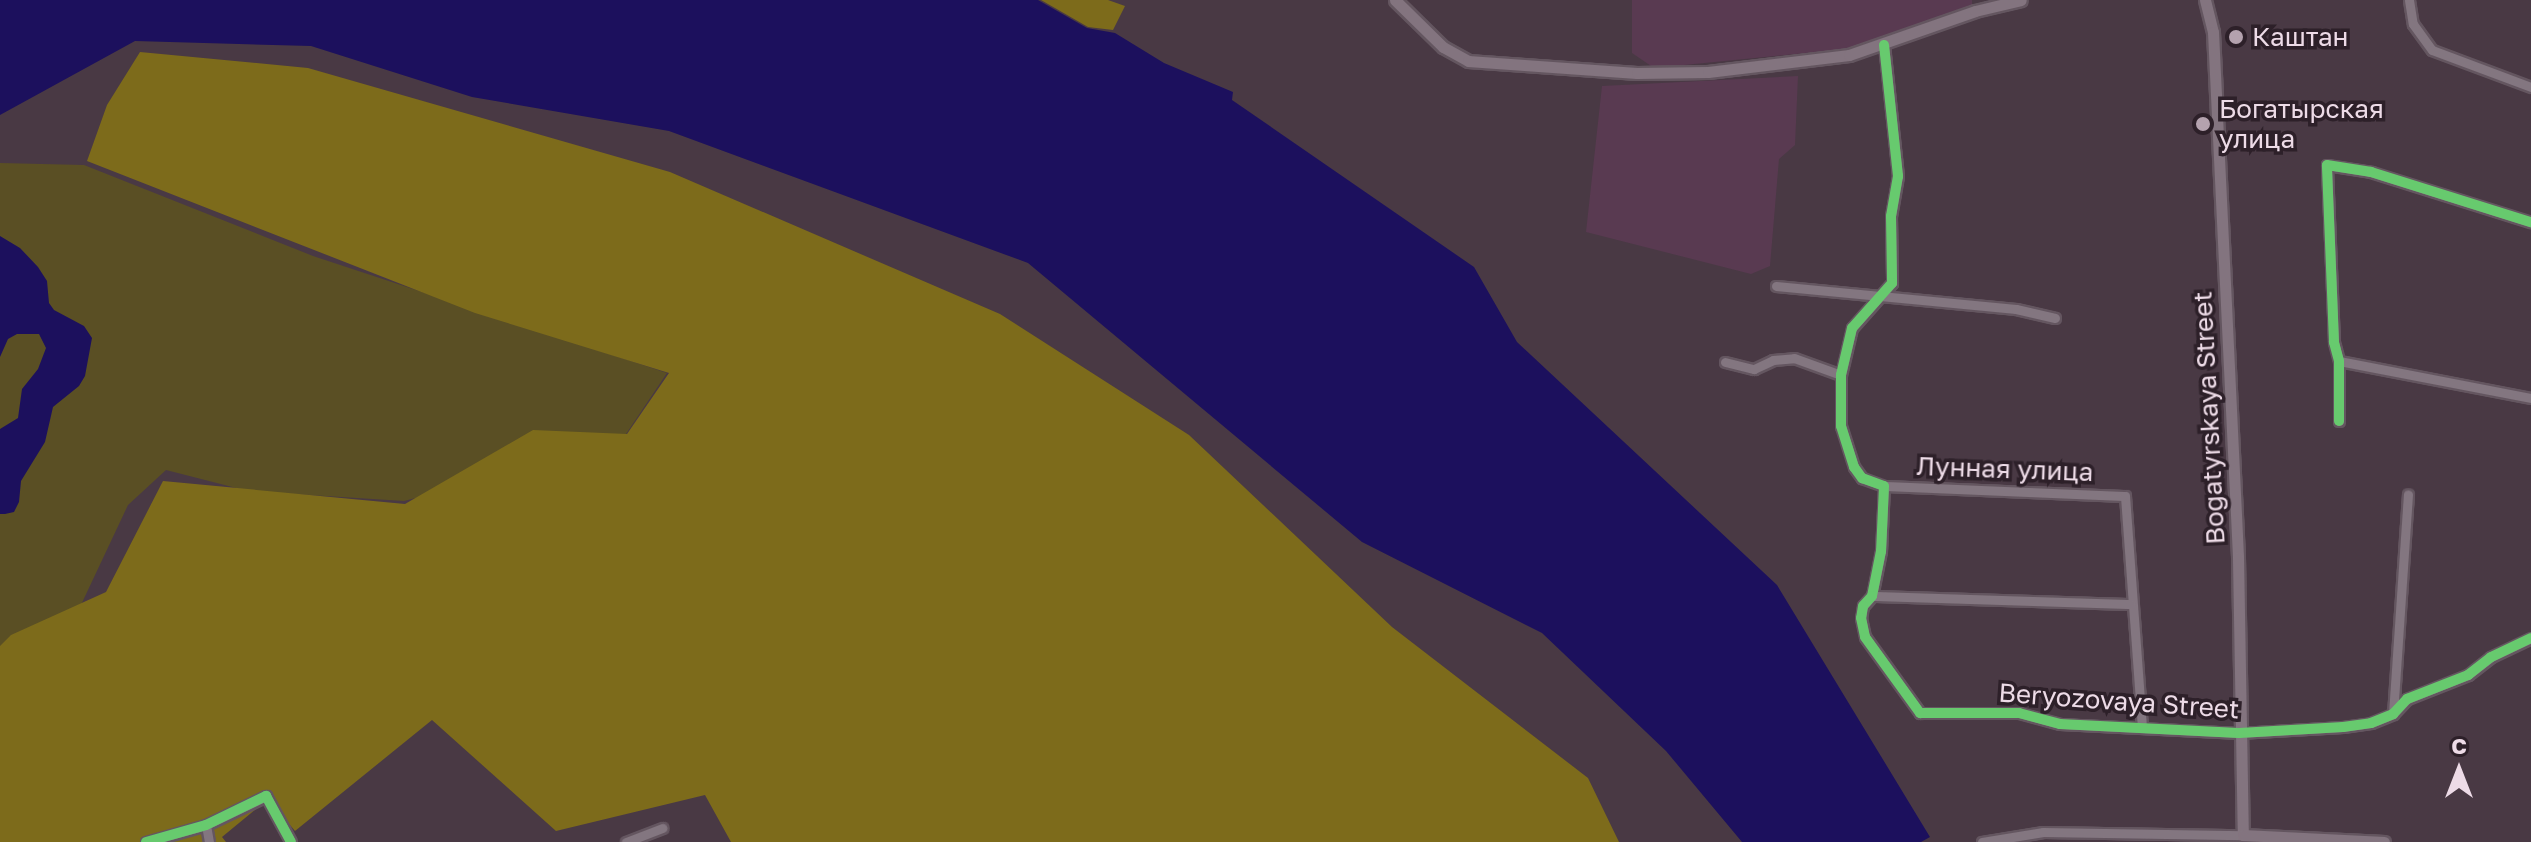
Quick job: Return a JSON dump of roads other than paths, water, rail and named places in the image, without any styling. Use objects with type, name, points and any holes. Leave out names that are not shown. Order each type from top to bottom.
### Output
[{"type":"main road","points":[[1395,0],[1443,47],[1468,61],[1555,69],[1708,72],[1822,60],[1884,45],[1975,11],[2021,0]]},
{"type":"main road","name":"Bogatyrskaya Street","points":[[2205,0],[2214,45],[2238,557],[2243,835]]},
{"type":"main road","points":[[2243,835],[2384,842]]},
{"type":"street","points":[[2409,0],[2413,24],[2432,50],[2531,87]]},
{"type":"street","points":[[1884,45],[1898,176],[1891,216],[1892,283],[1852,328],[1841,375],[1841,426],[1854,467],[1862,478],[1884,486],[1881,551],[1872,596],[2131,604],[2142,725]]},
{"type":"street","points":[[2339,421],[2339,361],[2334,342],[2327,165],[2371,172],[2531,222]]},
{"type":"street","points":[[1776,286],[2016,309],[2055,318]]},
{"type":"street","points":[[1725,362],[1754,369],[1773,360],[1794,358],[1841,375]]},
{"type":"street","points":[[2339,361],[2531,398]]},
{"type":"street","name":"Лунная улица","points":[[1884,486],[2125,496],[2131,604]]},
{"type":"street","points":[[2393,714],[2408,495]]},
{"type":"street","name":"Beryozovaya Street","points":[[1872,596],[1863,606],[1861,618],[1865,637],[1920,713],[2019,713],[2060,724],[2142,725],[2239,733],[2371,723],[2393,714],[2407,699],[2468,675],[2491,657],[2531,638]]},
{"type":"street","points":[[146,842],[206,825],[266,796],[291,842]]},
{"type":"street","points":[[206,825],[209,842]]},
{"type":"street","points":[[626,842],[662,828]]},
{"type":"street","points":[[1982,842],[2043,832],[2243,835]]},
{"type":"place","name":"Каштан","points":[[2236,37]]},
{"type":"place","name":"Богатырская улица","points":[[2203,124]]}]
